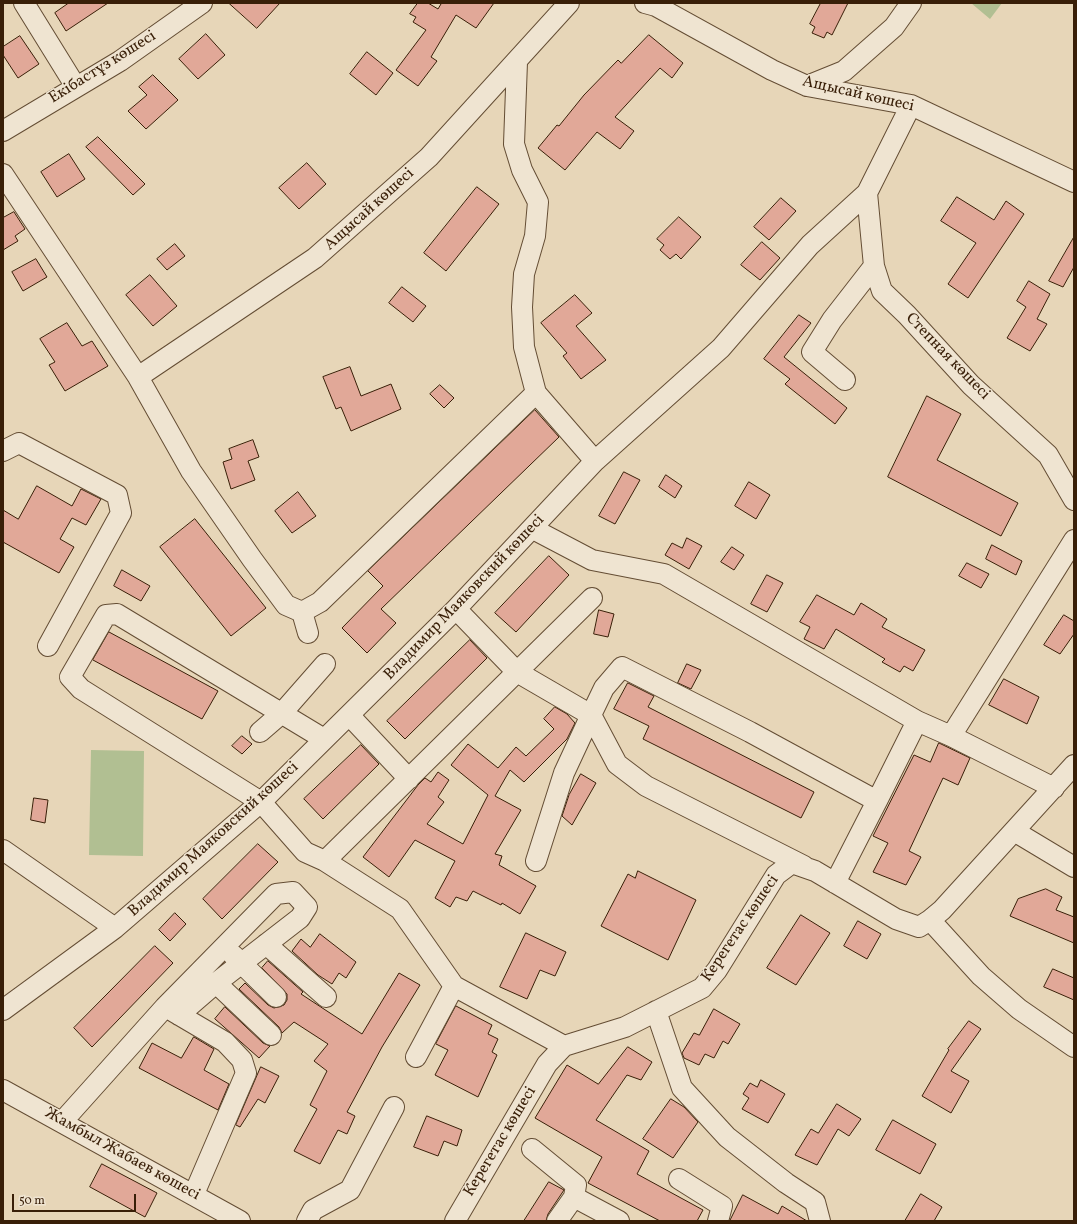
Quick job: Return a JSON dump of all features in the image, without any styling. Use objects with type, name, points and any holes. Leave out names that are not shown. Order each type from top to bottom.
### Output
[{"type":"street","points":[[24,3],[76,87]]},
{"type":"street","name":"Екібастұз көшесі","points":[[3,131],[120,61],[202,3]]},
{"type":"street","name":"Ащысай көшесі","points":[[138,378],[315,258],[429,157],[517,62],[569,3]]},
{"type":"street","name":"Ащысай көшесі","points":[[645,3],[656,6],[772,70],[807,86],[911,105],[1074,182]]},
{"type":"street","points":[[807,86],[844,71],[894,27],[911,3]]},
{"type":"street","points":[[517,62],[514,144],[522,170],[538,202],[535,236],[524,274],[522,307],[524,347],[536,393],[596,461]]},
{"type":"street","points":[[867,193],[911,105]]},
{"type":"street","points":[[3,174],[138,378],[191,470],[252,560],[286,605],[302,612]]},
{"type":"street","name":"Степная көшесі","points":[[867,193],[874,266],[882,291],[907,315],[971,385],[1048,455],[1074,500]]},
{"type":"street","name":"Владимир Маяковский көшесі","points":[[3,1010],[115,928],[261,802],[456,609],[596,461],[721,348],[810,244],[867,193]]},
{"type":"street","points":[[845,380],[812,352],[832,320],[874,266]]},
{"type":"street","points":[[302,612],[320,602],[536,393]]},
{"type":"street","points":[[3,451],[19,443],[117,495],[120,513],[48,646]]},
{"type":"street","points":[[533,529],[592,560],[664,574],[917,721],[951,736],[1054,788]]},
{"type":"street","points":[[951,736],[1074,540]]},
{"type":"street","points":[[325,861],[592,598]]},
{"type":"street","points":[[456,609],[517,672],[591,715],[617,764],[646,786],[815,871]]},
{"type":"street","points":[[302,612],[308,633]]},
{"type":"street","points":[[324,739],[117,614],[106,615],[70,677],[81,689],[261,802],[305,852],[325,861],[400,909],[454,986],[564,1046]]},
{"type":"street","points":[[260,732],[282,713],[325,664]]},
{"type":"street","points":[[536,861],[564,773],[604,688],[622,667],[750,732],[877,801]]},
{"type":"street","points":[[349,715],[409,779]]},
{"type":"street","points":[[835,883],[917,721]]},
{"type":"street","points":[[1074,765],[930,920],[986,980],[1019,1009],[1074,1047]]},
{"type":"street","points":[[1014,831],[1074,867]]},
{"type":"street","points":[[3,850],[115,928]]},
{"type":"street","name":"Керегетас көшесі","points":[[455,1221],[547,1064],[564,1046],[625,1027],[702,988],[717,970],[776,874],[792,863],[815,871],[896,919],[919,926],[930,920]]},
{"type":"street","points":[[62,1122],[172,1011],[224,947],[276,894],[293,892],[307,908],[300,918],[242,964],[216,983],[172,1011]]},
{"type":"street","points":[[266,944],[326,997]]},
{"type":"street","points":[[224,947],[276,997]]},
{"type":"street","points":[[216,983],[271,1035]]},
{"type":"street","points":[[416,1057],[454,986]]},
{"type":"street","points":[[172,1011],[225,1042],[242,1060],[246,1073],[194,1194]]},
{"type":"street","points":[[656,1011],[682,1088],[727,1136],[786,1182],[815,1202],[820,1221]]},
{"type":"street","name":"Жамбыл Жабаев көшесі","points":[[3,1090],[194,1194],[240,1221]]},
{"type":"street","points":[[307,1221],[313,1210],[350,1190],[394,1107]]},
{"type":"street","points":[[532,1149],[576,1184],[574,1197],[557,1221]]},
{"type":"street","points":[[679,1180],[722,1206],[718,1221]]},
{"type":"street","points":[[574,1197],[619,1221]]},
{"type":"green space","points":[[971,3],[1002,3],[990,19]]},
{"type":"green space","points":[[91,750],[144,751],[143,856],[89,855]]},
{"type":"building","points":[[69,3],[108,3],[66,31],[55,13]]},
{"type":"building","points":[[229,3],[280,3],[257,28]]},
{"type":"building","points":[[418,3],[428,3],[438,9],[441,4],[439,3],[494,3],[476,28],[456,15],[431,57],[437,61],[418,86],[396,70],[426,30],[413,22],[416,17],[410,14]]},
{"type":"building","points":[[821,3],[848,3],[832,35],[827,32],[824,38],[812,33],[815,27],[810,24]]},
{"type":"building","points":[[206,34],[225,55],[198,79],[179,59]]},
{"type":"building","points":[[649,35],[683,63],[672,78],[660,68],[615,117],[634,131],[620,149],[597,132],[565,170],[538,148],[557,125],[559,126],[584,95],[618,60],[621,63]]},
{"type":"building","points":[[20,36],[39,64],[18,78],[3,55],[3,47]]},
{"type":"building","points":[[367,52],[393,73],[376,95],[350,74]]},
{"type":"building","points":[[153,75],[178,100],[146,129],[128,111],[147,95],[139,87]]},
{"type":"building","points":[[98,137],[145,184],[133,195],[86,147]]},
{"type":"building","points":[[69,154],[85,179],[57,197],[41,172]]},
{"type":"building","points":[[307,163],[326,184],[299,209],[279,188]]},
{"type":"building","points":[[477,187],[499,204],[446,271],[424,253]]},
{"type":"building","points":[[957,197],[994,220],[1006,201],[1024,214],[968,298],[948,284],[976,243],[941,221]]},
{"type":"building","points":[[781,198],[796,211],[769,240],[754,227]]},
{"type":"building","points":[[14,212],[25,229],[15,236],[18,241],[3,250],[3,218]]},
{"type":"building","points":[[679,217],[701,237],[681,259],[676,254],[670,259],[660,250],[664,245],[657,239]]},
{"type":"building","points":[[1074,237],[1074,267],[1063,287],[1049,281]]},
{"type":"building","points":[[762,242],[780,258],[760,280],[741,265]]},
{"type":"building","points":[[175,244],[185,256],[167,270],[157,259]]},
{"type":"building","points":[[36,259],[47,277],[23,291],[12,272]]},
{"type":"building","points":[[150,275],[177,306],[153,326],[126,295]]},
{"type":"building","points":[[1029,281],[1050,294],[1037,319],[1047,324],[1030,351],[1007,338],[1026,307],[1017,301]]},
{"type":"building","points":[[402,287],[426,306],[413,322],[389,303]]},
{"type":"building","points":[[575,295],[592,313],[576,326],[606,360],[581,379],[563,356],[567,353],[541,323]]},
{"type":"building","points":[[799,315],[811,323],[784,357],[847,408],[835,424],[785,384],[790,379],[764,359]]},
{"type":"building","points":[[67,323],[82,346],[92,341],[108,366],[65,391],[49,365],[55,362],[40,339]]},
{"type":"building","points":[[350,367],[361,396],[391,384],[401,409],[351,431],[341,407],[336,409],[323,377]]},
{"type":"building","points":[[440,385],[454,398],[444,408],[430,394]]},
{"type":"building","points":[[927,396],[961,414],[937,460],[1018,503],[1001,536],[888,477]]},
{"type":"building","points":[[535,410],[559,437],[381,609],[396,623],[367,653],[342,628],[383,586],[368,571]]},
{"type":"building","points":[[253,440],[259,457],[248,461],[255,480],[231,489],[223,462],[232,459],[229,449]]},
{"type":"building","points":[[624,472],[640,480],[615,524],[599,516]]},
{"type":"building","points":[[666,475],[682,486],[675,498],[659,487]]},
{"type":"building","points":[[749,482],[770,495],[756,519],[735,506]]},
{"type":"building","points":[[37,486],[72,506],[81,489],[101,499],[86,525],[72,518],[60,539],[74,547],[59,573],[3,542],[3,510],[18,519]]},
{"type":"building","points":[[298,492],[316,516],[292,533],[275,511]]},
{"type":"building","points":[[195,519],[266,608],[231,636],[160,547]]},
{"type":"building","points":[[687,538],[702,546],[689,569],[665,555],[672,543],[682,548]]},
{"type":"building","points":[[992,545],[1022,561],[1016,575],[986,559]]},
{"type":"building","points":[[732,547],[744,555],[734,570],[721,562]]},
{"type":"building","points":[[549,556],[569,575],[516,632],[495,613]]},
{"type":"building","points":[[967,563],[989,574],[981,588],[959,576]]},
{"type":"building","points":[[122,570],[150,586],[141,601],[114,586]]},
{"type":"building","points":[[767,575],[783,583],[767,612],[751,604]]},
{"type":"building","points":[[817,595],[854,615],[861,603],[887,619],[882,627],[925,650],[913,671],[904,666],[900,672],[882,662],[885,659],[836,629],[824,649],[804,639],[810,627],[800,622]]},
{"type":"building","points":[[599,610],[614,614],[608,637],[594,634]]},
{"type":"building","points":[[1064,615],[1074,621],[1074,634],[1060,654],[1044,645]]},
{"type":"building","points":[[109,632],[218,691],[202,719],[93,660]]},
{"type":"building","points":[[470,640],[487,658],[405,739],[387,721]]},
{"type":"building","points":[[687,664],[701,670],[691,689],[678,683]]},
{"type":"building","points":[[1004,679],[1039,697],[1027,724],[989,705]]},
{"type":"building","points":[[628,683],[654,696],[648,707],[814,792],[801,818],[643,739],[649,726],[614,709]]},
{"type":"building","points":[[555,707],[567,714],[575,723],[567,739],[524,782],[510,770],[495,796],[521,810],[495,854],[502,856],[499,865],[536,886],[520,914],[502,903],[501,905],[473,891],[467,901],[456,897],[450,907],[435,898],[455,861],[415,840],[389,877],[363,857],[418,785],[425,778],[431,782],[438,772],[449,780],[438,797],[444,802],[427,824],[463,844],[488,795],[451,765],[468,744],[498,768],[516,747],[526,756],[554,729],[544,719]]},
{"type":"building","points":[[242,736],[252,744],[242,754],[232,746]]},
{"type":"building","points":[[939,743],[970,758],[958,785],[943,778],[909,851],[921,857],[906,885],[873,872],[888,843],[873,836],[914,755],[930,762]]},
{"type":"building","points":[[361,745],[379,764],[323,819],[304,799]]},
{"type":"building","points":[[581,774],[596,783],[572,825],[562,816],[569,795]]},
{"type":"building","points":[[34,798],[48,800],[45,823],[31,820]]},
{"type":"building","points":[[258,844],[278,862],[222,919],[203,899]]},
{"type":"building","points":[[638,871],[696,900],[668,960],[601,926],[628,874],[635,878]]},
{"type":"building","points":[[1046,889],[1062,897],[1056,910],[1074,917],[1074,943],[1010,916],[1018,899]]},
{"type":"building","points":[[175,913],[186,924],[170,941],[159,930]]},
{"type":"building","points":[[801,915],[830,933],[796,985],[767,968]]},
{"type":"building","points":[[858,921],[881,934],[867,959],[844,946]]},
{"type":"building","points":[[526,933],[566,952],[555,976],[540,970],[527,999],[500,987]]},
{"type":"building","points":[[320,934],[356,962],[346,978],[339,973],[332,984],[318,975],[292,951],[301,939],[310,947]]},
{"type":"building","points":[[155,946],[173,963],[92,1047],[74,1028]]},
{"type":"building","points":[[268,961],[303,992],[301,994],[362,1034],[399,973],[420,985],[382,1047],[347,1112],[355,1116],[347,1134],[338,1130],[320,1164],[294,1151],[317,1109],[310,1105],[327,1071],[314,1061],[328,1044],[294,1022],[282,1033],[279,1027],[239,989],[245,983],[268,1005],[274,1008],[284,1005],[287,1000],[287,994],[262,968]]},
{"type":"building","points":[[1053,969],[1074,978],[1074,1000],[1044,987]]},
{"type":"building","points":[[456,1006],[492,1025],[488,1034],[498,1039],[492,1052],[497,1055],[478,1097],[435,1075],[448,1050],[436,1044]]},
{"type":"building","points":[[225,1007],[263,1043],[270,1046],[259,1058],[215,1019]]},
{"type":"building","points":[[714,1009],[740,1024],[728,1044],[723,1041],[714,1058],[705,1054],[699,1065],[684,1058],[682,1053],[694,1033],[699,1035]]},
{"type":"building","points":[[969,1021],[981,1029],[951,1071],[969,1081],[951,1113],[922,1096],[949,1050],[948,1049]]},
{"type":"building","points":[[194,1037],[214,1049],[204,1070],[229,1084],[218,1110],[139,1068],[152,1043],[181,1058]]},
{"type":"building","points":[[628,1047],[652,1062],[641,1080],[627,1075],[596,1120],[649,1151],[637,1174],[703,1210],[697,1221],[660,1221],[588,1183],[602,1157],[535,1118],[567,1065],[598,1084]]},
{"type":"building","points":[[261,1067],[279,1076],[265,1103],[258,1099],[240,1127],[236,1125]]},
{"type":"building","points":[[761,1080],[785,1094],[768,1123],[742,1109],[749,1098],[743,1094],[750,1083],[757,1087]]},
{"type":"building","points":[[671,1099],[684,1107],[698,1122],[673,1158],[643,1139]]},
{"type":"building","points":[[837,1104],[861,1119],[849,1136],[838,1129],[817,1165],[795,1155],[811,1129],[818,1133]]},
{"type":"building","points":[[427,1116],[462,1130],[457,1146],[444,1141],[438,1156],[414,1147]]},
{"type":"building","points":[[893,1120],[936,1144],[920,1174],[876,1150]]},
{"type":"building","points":[[102,1164],[157,1193],[145,1217],[90,1187]]},
{"type":"building","points":[[549,1182],[564,1190],[548,1214],[546,1221],[524,1221]]},
{"type":"building","points":[[921,1194],[942,1207],[934,1221],[905,1221]]},
{"type":"building","points":[[743,1195],[778,1214],[782,1206],[807,1221],[730,1221]]}]
